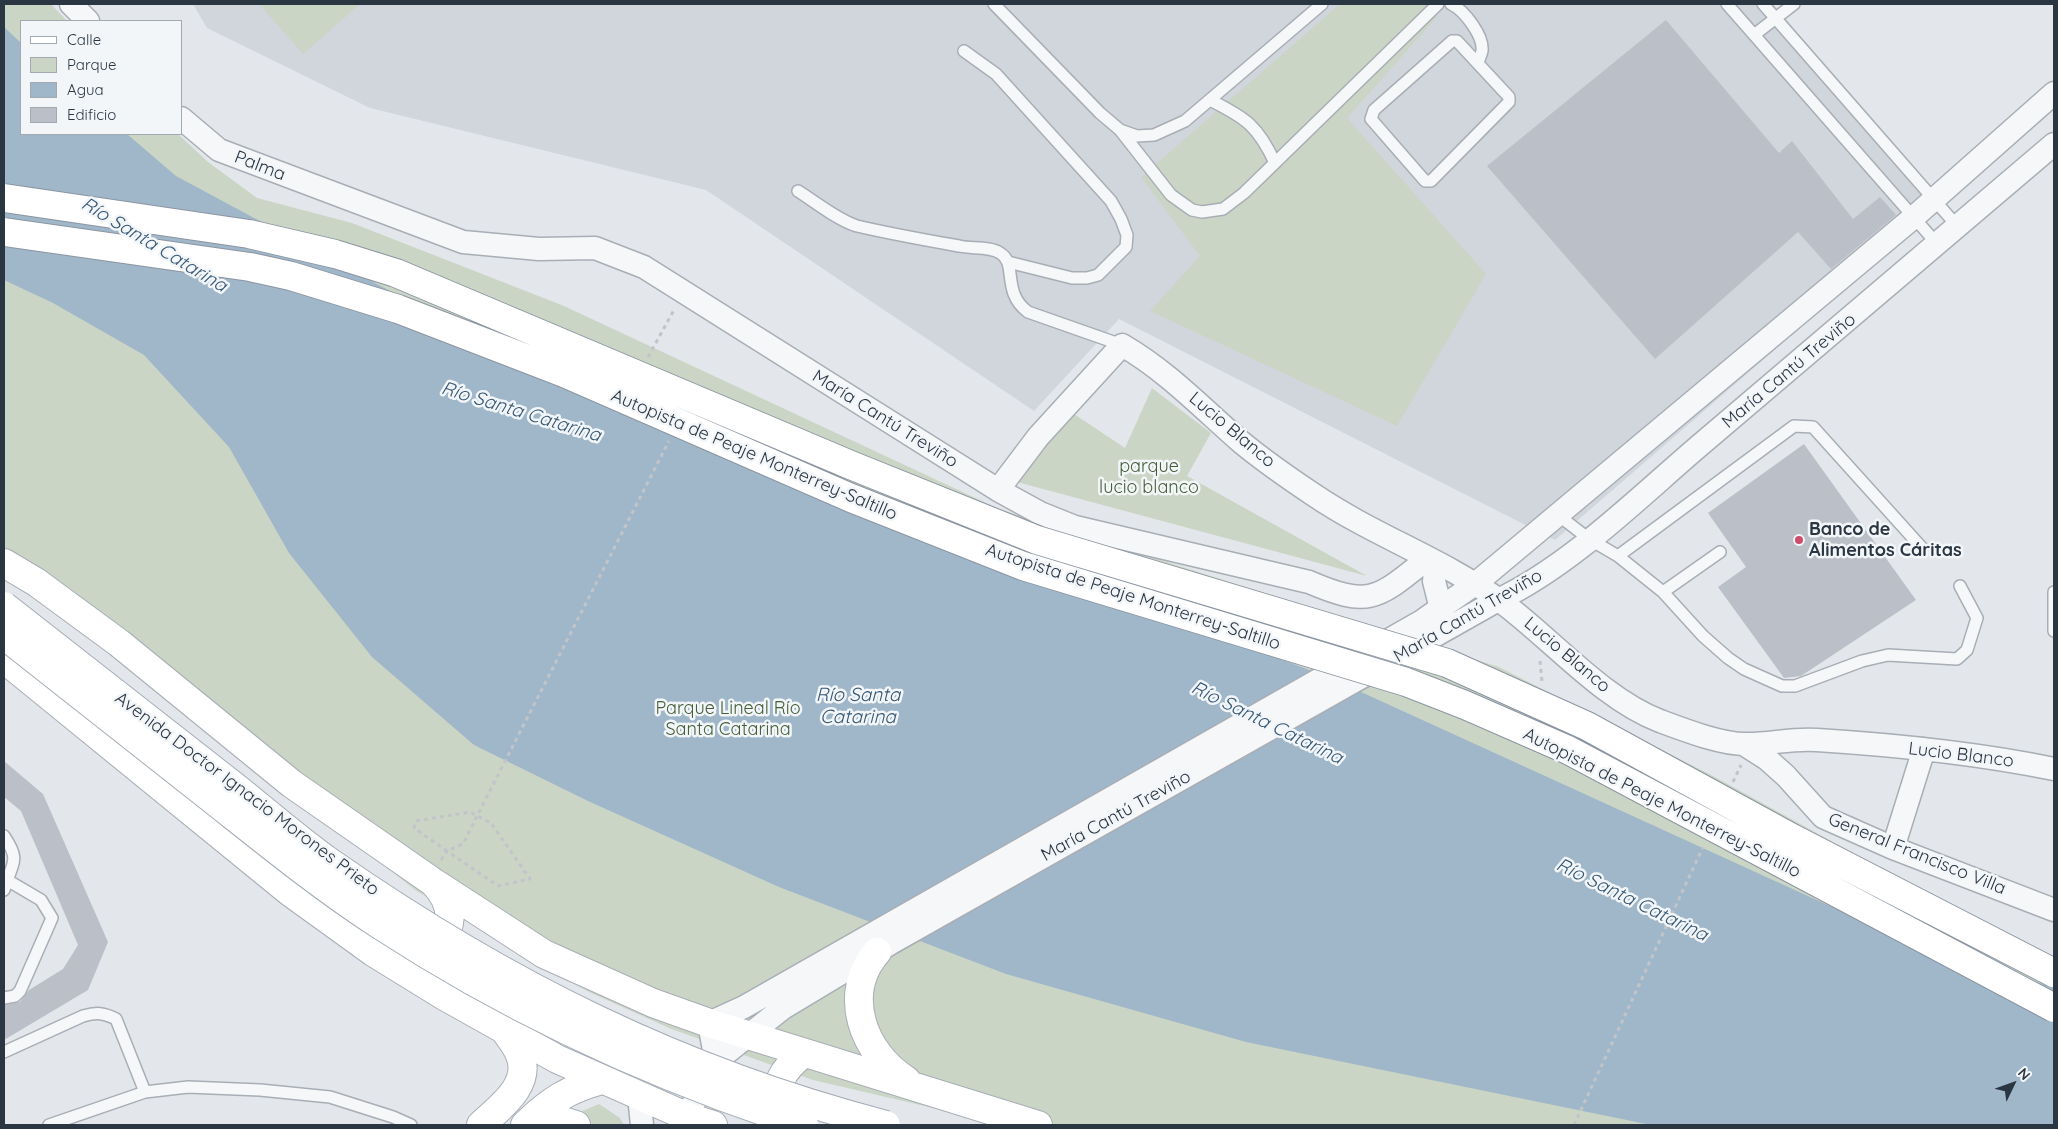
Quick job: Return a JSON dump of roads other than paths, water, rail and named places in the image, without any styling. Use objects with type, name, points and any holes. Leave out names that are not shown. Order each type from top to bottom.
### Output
[{"type":"main road","name":"Autopista de Peaje Monterrey-Saltillo","points":[[4,198],[249,234],[335,254],[396,272],[862,470],[1028,537],[1447,663],[1587,726],[1792,838],[2054,973]]},
{"type":"main road","name":"Autopista de Peaje Monterrey-Saltillo","points":[[4,232],[250,266],[398,309],[564,373],[851,498],[1023,566],[1415,685],[1568,750],[2054,1008]]},
{"type":"main road","points":[[4,563],[36,582],[119,643],[292,784],[430,880],[544,954],[653,1003],[709,1023],[1038,1125]]},
{"type":"main road","name":"Avenida Doctor Ignacio Morones Prieto","points":[[4,606],[328,861],[478,958],[604,1025],[698,1065],[791,1098],[886,1125]]},
{"type":"main road","name":"Avenida Doctor Ignacio Morones Prieto","points":[[4,635],[294,864],[379,924],[445,965],[550,1023],[626,1059],[762,1112],[804,1125]]},
{"type":"main road","points":[[4,659],[283,886],[373,952],[446,997],[558,1059],[639,1096],[685,1121],[713,1125]]},
{"type":"main road","points":[[373,952],[422,952],[435,946],[445,935],[450,922],[449,907],[444,894],[430,880]]},
{"type":"main road","points":[[875,945],[862,977],[860,992],[861,1021],[872,1048],[881,1060],[920,1089]]},
{"type":"main road","points":[[481,1125],[518,1087],[523,1076],[524,1067],[520,1054],[502,1027],[492,1001],[491,987],[494,978],[504,966],[514,960],[544,954]]},
{"type":"main road","points":[[780,1125],[776,1114],[775,1096],[780,1079],[790,1064],[804,1053]]},
{"type":"main road","points":[[531,1119],[557,1097],[571,1090],[602,1080]]},
{"type":"main road","points":[[531,1119],[576,1125]]},
{"type":"street","points":[[71,4],[87,20]]},
{"type":"street","name":"María Cantú Treviño","points":[[875,945],[1427,629],[1441,609],[1475,584],[1914,217],[2054,93]]},
{"type":"street","name":"Palma","points":[[182,119],[219,150],[348,199]]},
{"type":"street","name":"María Cantú Treviño","points":[[875,945],[1427,629],[1525,587],[1589,539],[1938,245],[2054,144]]},
{"type":"street","name":"María Cantú Treviño","points":[[348,199],[463,242],[539,249],[595,248],[644,267],[998,490],[1040,514],[1075,527],[1308,582],[1367,587],[1427,559],[1441,609]]},
{"type":"street","points":[[998,490],[1038,436],[1122,345]]},
{"type":"street","name":"Lucio Blanco","points":[[1122,345],[1166,374],[1243,444],[1279,470],[1358,522],[1475,584],[1536,628],[1621,701],[1660,721],[1709,737],[1744,753],[1808,739],[2004,758],[2054,769]]},
{"type":"street","points":[[1893,848],[1924,749]]},
{"type":"street","name":"General Francisco Villa","points":[[1744,753],[1767,759],[1786,776],[1823,816],[1893,848],[2054,910]]},
{"type":"street","points":[[716,1061],[709,1023],[875,945]]},
{"type":"street","points":[[685,1121],[716,1061],[783,1008],[875,945]]},
{"type":"street","points":[[639,1096],[642,1125]]},
{"type":"lane","points":[[994,4],[1100,113],[1120,130],[1171,195],[1192,210],[1202,212],[1223,209],[1244,193],[1438,4]]},
{"type":"lane","points":[[1120,130],[1138,136],[1154,135],[1170,130],[1185,121],[1322,4]]},
{"type":"lane","points":[[1451,4],[1458,7],[1469,19],[1480,40],[1482,49],[1478,62]]},
{"type":"lane","points":[[1727,4],[1938,245]]},
{"type":"lane","points":[[1763,4],[1958,228]]},
{"type":"lane","points":[[1754,35],[1794,4]]},
{"type":"lane","points":[[1452,41],[1457,41],[1478,62],[1509,97],[1510,102],[1431,181],[1425,181],[1372,119],[1374,110],[1452,41]]},
{"type":"lane","points":[[964,51],[996,74],[1111,201],[1127,235],[1126,247],[1111,264],[1098,275],[1087,278],[1072,278],[1008,262]]},
{"type":"lane","points":[[1210,100],[1239,115],[1252,126],[1264,140],[1275,163]]},
{"type":"lane","points":[[798,190],[855,225],[961,247],[998,251],[1005,255],[1008,262],[1013,297],[1028,312],[1122,345]]},
{"type":"lane","points":[[1618,556],[1794,426],[1813,427],[1922,548]]},
{"type":"lane","points":[[1558,515],[1589,539],[1618,556],[1663,592],[1703,636],[1728,658],[1744,669],[1782,686],[1795,686],[1862,661],[1888,655],[1957,659],[1967,650],[1977,618],[1960,586]]},
{"type":"lane","points":[[1663,592],[1720,552]]},
{"type":"lane","points":[[2054,592],[2054,631]]},
{"type":"lane","points":[[4,836],[11,847],[15,862],[5,885],[41,900],[52,918],[20,991],[15,996],[4,998]]},
{"type":"lane","points":[[4,1052],[83,1016],[95,1012],[104,1013],[116,1019],[145,1092]]},
{"type":"lane","points":[[50,1125],[145,1092],[188,1087],[260,1090],[330,1097],[394,1117],[410,1125]]},
{"type":"water","name":"Río Santa Catarina","points":[[4,27],[20,42],[20,135],[128,135],[176,176],[524,363],[1337,681],[1878,928],[2054,988],[2054,1125],[1651,1125],[1246,1042],[1006,974],[779,887],[588,801],[474,745],[372,657],[289,553],[229,447],[144,355],[53,303],[4,280]]},
{"type":"place","name":"Banco de Alimentos Cáritas","points":[[1799,540]]},
{"type":"park label","name":"parque lucio blanco","points":[[1149,477]]},
{"type":"park label","name":"Parque Lineal Río Santa Catarina","points":[[728,720]]}]
